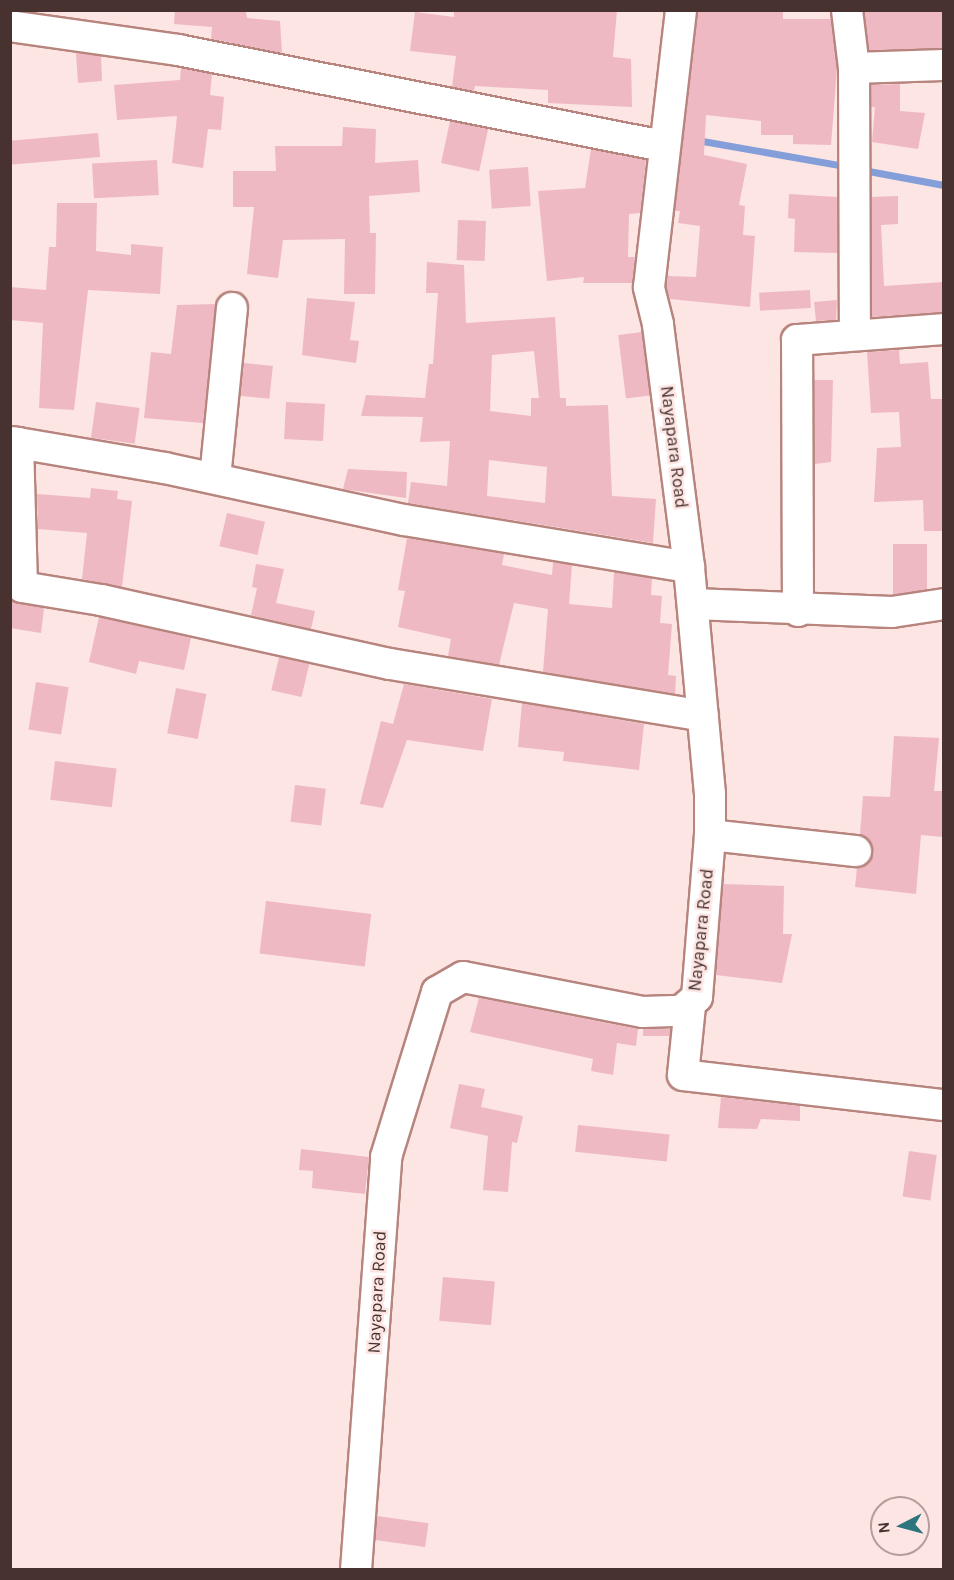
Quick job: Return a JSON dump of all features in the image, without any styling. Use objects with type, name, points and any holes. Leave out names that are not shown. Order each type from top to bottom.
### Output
[{"type":"street","name":"Nayapara Road","points":[[356,1569],[386,1157],[437,992],[464,977],[643,1012],[681,1011],[690,1006],[697,997],[710,836],[703,716],[694,604],[658,324],[649,287],[663,146],[681,10]]},
{"type":"street","points":[[847,10],[854,68],[855,333]]},
{"type":"street","points":[[10,26],[90,23],[663,146]]},
{"type":"street","points":[[854,68],[944,65]]},
{"type":"street","points":[[215,478],[232,308]]},
{"type":"street","points":[[798,611],[797,340],[855,333],[944,329]]},
{"type":"street","points":[[689,567],[404,520],[215,478],[14,443],[22,587],[100,600],[422,670],[703,716]]},
{"type":"street","points":[[694,604],[798,611],[892,612],[944,604]]},
{"type":"street","points":[[710,836],[856,851]]},
{"type":"street","points":[[690,1006],[682,1076],[944,1105]]},
{"type":"building","points":[[175,10],[246,12],[247,18],[280,21],[282,53],[211,39],[212,27],[174,24]]},
{"type":"building","points":[[454,10],[617,10],[613,57],[631,59],[632,107],[548,103],[548,90],[475,86],[474,91],[452,87],[456,56],[410,51],[415,12],[454,17]]},
{"type":"building","points":[[698,10],[783,10],[783,19],[831,19],[837,69],[831,145],[793,144],[793,135],[761,135],[761,121],[706,115],[704,155],[747,164],[739,205],[745,206],[743,235],[755,236],[750,307],[670,299],[666,286],[668,276],[696,277],[700,226],[678,223],[680,211],[675,211]]},
{"type":"building","points":[[864,10],[943,10],[943,50],[864,50]]},
{"type":"building","points":[[76,53],[101,56],[102,81],[78,83]]},
{"type":"building","points":[[181,68],[212,74],[210,95],[224,97],[221,130],[208,129],[203,168],[172,163],[177,116],[117,120],[114,85],[180,80]]},
{"type":"building","points":[[900,84],[900,111],[925,113],[918,149],[872,142],[875,107],[871,107],[871,85]]},
{"type":"building","points":[[450,121],[488,129],[479,171],[441,163]]},
{"type":"building","points":[[343,127],[376,129],[375,163],[418,160],[420,192],[369,196],[370,233],[376,233],[375,294],[344,294],[345,239],[283,240],[278,278],[247,274],[254,207],[233,207],[233,171],[276,171],[275,146],[342,146]]},
{"type":"building","points":[[98,133],[100,157],[12,165],[10,141]]},
{"type":"building","points":[[591,149],[646,160],[640,213],[629,214],[628,257],[635,257],[632,283],[583,283],[584,277],[547,281],[538,191],[585,188]]},
{"type":"building","points":[[157,160],[159,195],[94,198],[92,163]]},
{"type":"building","points":[[528,167],[531,206],[492,209],[489,170]]},
{"type":"building","points":[[789,194],[837,197],[837,253],[794,252],[795,219],[788,218]]},
{"type":"building","points":[[898,196],[898,224],[881,225],[884,286],[944,282],[944,312],[872,317],[872,197]]},
{"type":"building","points":[[57,203],[97,203],[96,251],[131,255],[131,244],[163,247],[160,294],[88,290],[74,410],[39,408],[43,323],[10,320],[10,287],[46,290],[49,247],[56,247]]},
{"type":"building","points":[[458,220],[486,221],[485,261],[457,260]]},
{"type":"building","points":[[427,262],[464,265],[466,323],[555,317],[560,398],[566,398],[566,406],[608,405],[612,496],[656,499],[653,543],[408,503],[411,482],[447,486],[450,441],[420,442],[423,417],[361,416],[366,395],[425,398],[429,364],[433,364],[438,293],[426,293]],"holes":[[[534,351],[539,398],[531,398],[531,416],[490,411],[492,355]],[[489,460],[547,467],[545,503],[487,496]]]},
{"type":"building","points":[[810,290],[811,308],[760,311],[759,293]]},
{"type":"building","points":[[307,298],[355,302],[350,340],[359,341],[356,363],[302,355]]},
{"type":"building","points":[[837,300],[836,320],[816,321],[814,302]]},
{"type":"building","points":[[216,304],[203,423],[144,418],[151,352],[171,354],[177,305]]},
{"type":"building","points":[[642,332],[650,396],[626,398],[618,335]]},
{"type":"building","points":[[899,350],[900,364],[928,362],[931,399],[944,399],[944,531],[924,531],[923,500],[874,502],[877,448],[901,447],[899,412],[871,413],[867,352]]},
{"type":"building","points":[[244,363],[273,366],[269,399],[241,396]]},
{"type":"building","points":[[814,380],[833,380],[831,462],[815,464]]},
{"type":"building","points":[[96,402],[140,408],[135,444],[91,438]]},
{"type":"building","points":[[286,402],[325,404],[323,441],[284,439]]},
{"type":"building","points":[[348,469],[407,472],[406,498],[343,489]]},
{"type":"building","points":[[91,488],[118,491],[117,499],[132,501],[122,587],[82,579],[87,533],[38,529],[37,494],[90,498]]},
{"type":"building","points":[[227,513],[265,522],[257,555],[219,546]]},
{"type":"building","points":[[407,538],[504,554],[502,565],[552,575],[553,562],[572,565],[569,604],[612,608],[614,572],[652,578],[651,595],[662,596],[660,623],[672,624],[668,675],[676,676],[675,694],[543,672],[548,609],[514,603],[499,665],[448,656],[451,639],[398,627],[405,591],[398,590]]},
{"type":"building","points":[[893,544],[927,544],[927,594],[893,594]]},
{"type":"building","points":[[256,564],[284,569],[276,603],[315,611],[311,629],[251,615],[257,588],[252,587]]},
{"type":"building","points":[[10,599],[44,608],[41,633],[10,628]]},
{"type":"building","points":[[99,617],[191,638],[184,670],[139,661],[136,674],[89,662]]},
{"type":"building","points":[[279,657],[309,664],[302,697],[271,690]]},
{"type":"building","points":[[36,682],[69,687],[61,735],[28,729]]},
{"type":"building","points":[[404,684],[492,699],[483,751],[407,740],[383,808],[360,804],[381,721],[393,724]]},
{"type":"building","points":[[176,688],[206,694],[198,739],[167,733]]},
{"type":"building","points":[[522,703],[644,724],[639,770],[563,761],[564,752],[518,747]]},
{"type":"building","points":[[894,736],[939,738],[934,791],[944,791],[944,837],[921,835],[916,894],[855,887],[857,868],[870,862],[873,852],[871,844],[860,834],[863,796],[890,797]]},
{"type":"building","points":[[55,761],[117,769],[112,807],[50,800]]},
{"type":"building","points":[[295,785],[326,789],[321,826],[290,822]]},
{"type":"building","points":[[723,884],[784,886],[783,934],[792,934],[782,983],[716,975]]},
{"type":"building","points":[[266,901],[371,914],[365,967],[260,954]]},
{"type":"building","points":[[479,998],[638,1029],[636,1046],[617,1043],[613,1075],[591,1071],[593,1059],[470,1032]]},
{"type":"building","points":[[643,1029],[670,1029],[670,1036],[643,1036]]},
{"type":"building","points":[[459,1084],[485,1089],[481,1107],[523,1116],[517,1143],[512,1142],[508,1192],[483,1190],[488,1136],[450,1128]]},
{"type":"building","points":[[721,1097],[800,1106],[800,1121],[761,1119],[757,1129],[718,1128]]},
{"type":"building","points":[[578,1125],[669,1135],[667,1161],[575,1152]]},
{"type":"building","points":[[301,1149],[369,1157],[365,1194],[312,1188],[313,1171],[299,1170]]},
{"type":"building","points":[[909,1151],[937,1155],[930,1200],[903,1197]]},
{"type":"building","points":[[443,1277],[495,1282],[491,1325],[439,1321]]},
{"type":"building","points":[[377,1516],[428,1523],[425,1547],[374,1540]]},
{"type":"waterway","points":[[674,136],[849,167]]},
{"type":"waterway","points":[[863,170],[944,185]]}]
